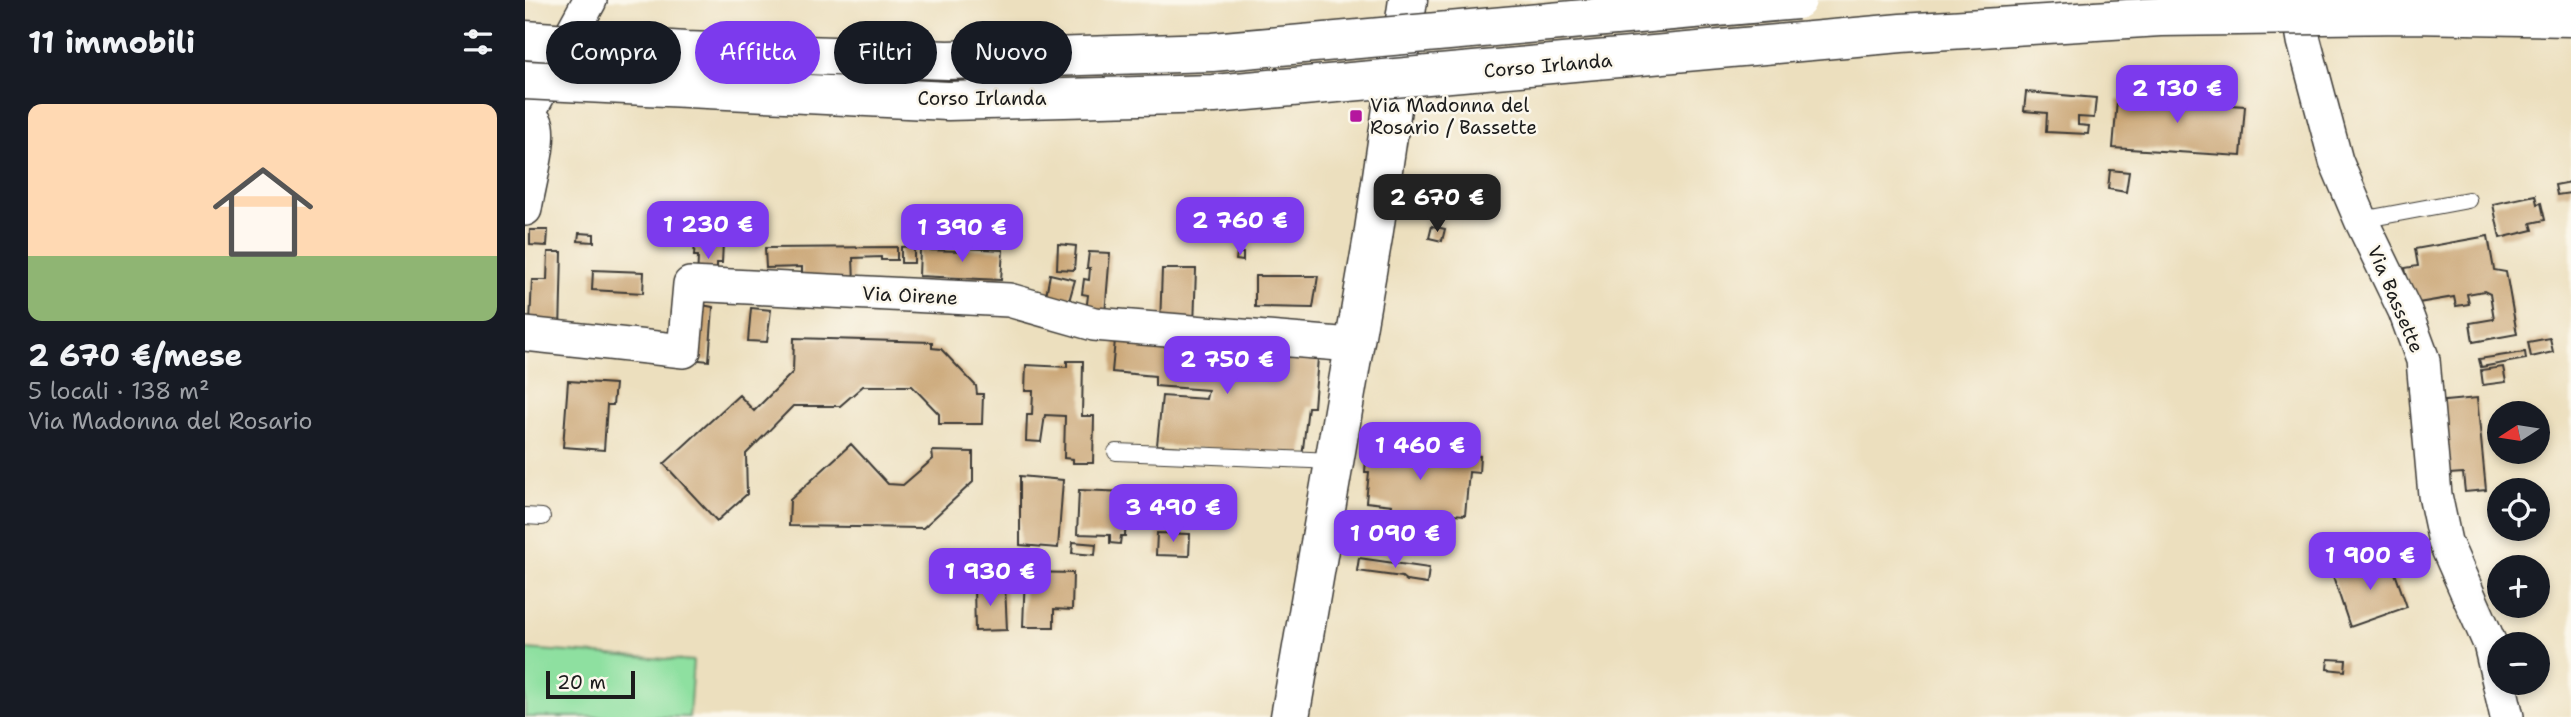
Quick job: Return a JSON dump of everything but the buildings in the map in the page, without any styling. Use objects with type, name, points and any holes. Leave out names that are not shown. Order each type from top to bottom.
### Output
[{"type":"main road","points":[[1290,717],[1352,345],[1373,237],[1408,0]]},
{"type":"main road","name":"Corso Irlanda","points":[[525,40],[685,51],[962,60],[1212,52],[1797,0]]},
{"type":"main road","name":"Corso Irlanda","points":[[525,80],[948,101],[1214,94],[1901,33],[2146,18],[2409,13],[2571,17]]},
{"type":"street","points":[[525,209],[537,125],[525,118],[590,0]]},
{"type":"street","name":"Via Bassette","points":[[2297,0],[2304,41],[2336,161],[2405,311],[2423,360],[2435,495],[2445,541],[2487,637]]},
{"type":"street","name":"Via Oirene","points":[[525,334],[684,351],[690,284],[1009,300],[1094,324],[1352,345]]},
{"type":"street","name":"Via Bassette","points":[[2502,695],[2507,717]]},
{"type":"lane","points":[[2361,220],[2468,200]]},
{"type":"lane","points":[[1116,452],[1334,461]]},
{"type":"green space","points":[[525,649],[693,661],[689,717],[525,717]]},
{"type":"place","name":"Via Madonna del Rosario / Bassette","points":[[1356,116]]}]
